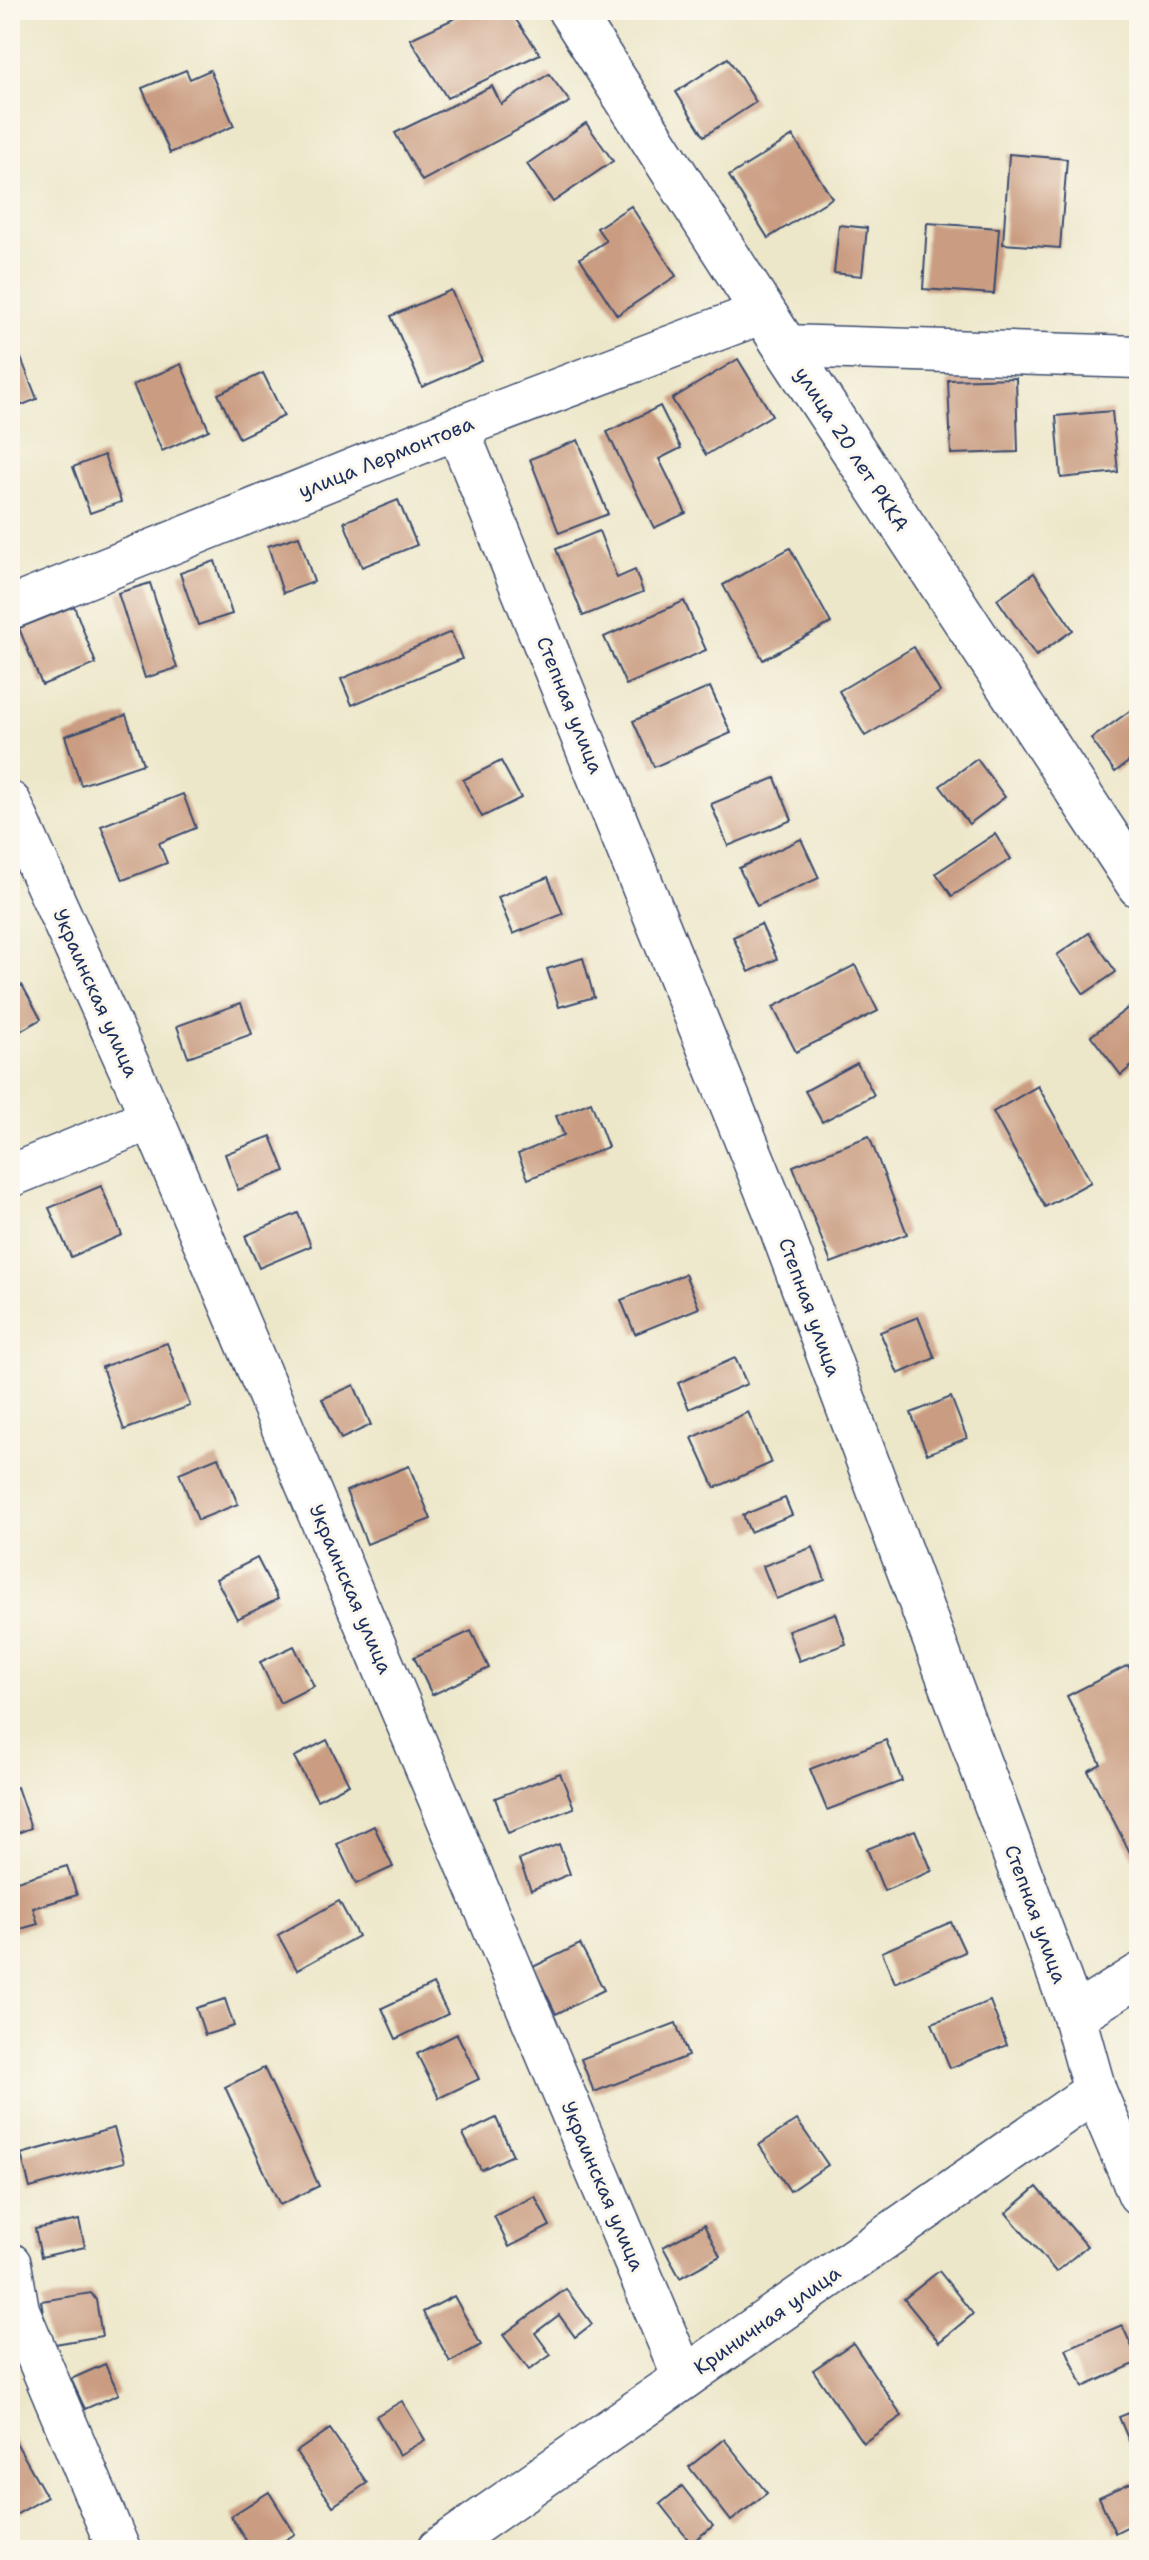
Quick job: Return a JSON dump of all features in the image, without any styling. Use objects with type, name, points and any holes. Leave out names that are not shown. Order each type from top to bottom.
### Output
[{"type":"street","name":"улица 20 лет РККА","points":[[570,10],[774,329],[1139,885]]},
{"type":"street","name":"улица Лермонтова","points":[[10,608],[457,428],[774,329],[1139,357]]},
{"type":"street","name":"Степная улица","points":[[457,428],[772,1205],[1074,2016],[1095,2091],[1139,2194]]},
{"type":"street","name":"Украинская улица","points":[[10,803],[152,1118],[684,2378]]},
{"type":"street","points":[[10,1176],[152,1118]]},
{"type":"street","points":[[1074,2016],[1139,1975]]},
{"type":"street","name":"Криничная улица","points":[[438,2550],[1095,2091]]},
{"type":"street","points":[[10,2264],[18,2310],[119,2550]]},
{"type":"building","points":[[473,10],[509,10],[540,54],[447,98],[410,39]]},
{"type":"building","points":[[629,10],[651,10],[635,20]]},
{"type":"building","points":[[728,58],[756,102],[704,136],[676,92]]},
{"type":"building","points":[[186,70],[190,79],[210,70],[234,126],[170,153],[142,88]]},
{"type":"building","points":[[549,74],[570,102],[422,181],[395,133],[492,86],[501,104]]},
{"type":"building","points":[[586,123],[613,161],[553,202],[527,164]]},
{"type":"building","points":[[793,136],[832,198],[768,238],[729,176]]},
{"type":"building","points":[[1009,154],[1067,159],[1060,248],[1003,244]]},
{"type":"building","points":[[631,206],[676,276],[617,315],[580,258],[606,241],[597,228]]},
{"type":"building","points":[[927,223],[999,228],[994,294],[923,289]]},
{"type":"building","points":[[839,225],[867,228],[862,276],[834,273]]},
{"type":"building","points":[[451,290],[482,361],[422,387],[391,316]]},
{"type":"building","points":[[21,358],[37,399],[10,410],[10,363]]},
{"type":"building","points":[[738,359],[772,415],[706,455],[672,399]]},
{"type":"building","points":[[181,364],[209,430],[162,451],[133,385]]},
{"type":"building","points":[[263,373],[284,416],[239,438],[218,394]]},
{"type":"building","points":[[1016,378],[1018,452],[951,454],[948,380]]},
{"type":"building","points":[[660,406],[681,448],[659,459],[686,513],[654,528],[607,432]]},
{"type":"building","points":[[1112,411],[1118,472],[1061,478],[1056,416]]},
{"type":"building","points":[[578,440],[608,514],[559,533],[530,459]]},
{"type":"building","points":[[104,455],[121,502],[90,513],[73,467]]},
{"type":"building","points":[[398,500],[417,545],[362,567],[344,522]]},
{"type":"building","points":[[599,531],[617,578],[635,570],[643,592],[583,616],[556,549]]},
{"type":"building","points":[[299,536],[314,582],[283,593],[268,546]]},
{"type":"building","points":[[790,548],[831,623],[763,660],[723,585]]},
{"type":"building","points":[[215,561],[232,614],[198,625],[180,573]]},
{"type":"building","points":[[1034,573],[1073,630],[1036,656],[997,599]]},
{"type":"building","points":[[150,583],[177,668],[145,678],[118,593]]},
{"type":"building","points":[[684,601],[706,650],[626,685],[604,637]]},
{"type":"building","points":[[74,606],[96,664],[42,685],[19,628]]},
{"type":"building","points":[[451,632],[462,659],[352,705],[341,679]]},
{"type":"building","points":[[914,647],[940,692],[865,736],[839,691]]},
{"type":"building","points":[[710,687],[731,733],[654,767],[633,721]]},
{"type":"building","points":[[1138,705],[1139,754],[1115,772],[1091,739]]},
{"type":"building","points":[[126,715],[143,764],[81,785],[65,736]]},
{"type":"building","points":[[977,759],[1005,797],[969,824],[940,786]]},
{"type":"building","points":[[501,761],[521,798],[482,817],[463,780]]},
{"type":"building","points":[[775,778],[792,820],[728,846],[711,804]]},
{"type":"building","points":[[183,794],[196,828],[159,843],[167,863],[123,880],[101,826]]},
{"type":"building","points":[[995,834],[1011,859],[952,896],[936,873]]},
{"type":"building","points":[[801,839],[819,878],[757,906],[739,868]]},
{"type":"building","points":[[548,877],[563,914],[513,934],[498,897]]},
{"type":"building","points":[[761,924],[777,959],[749,972],[733,937]]},
{"type":"building","points":[[1089,933],[1116,972],[1084,994],[1057,955]]},
{"type":"building","points":[[583,958],[594,997],[559,1007],[547,969]]},
{"type":"building","points":[[855,965],[878,1011],[796,1052],[773,1007]]},
{"type":"building","points":[[22,985],[41,1019],[10,1037],[10,991]]},
{"type":"building","points":[[241,1003],[252,1034],[188,1057],[177,1026]]},
{"type":"building","points":[[1132,1005],[1139,1014],[1139,1060],[1121,1075],[1091,1036]]},
{"type":"building","points":[[857,1063],[874,1095],[822,1122],[805,1091]]},
{"type":"building","points":[[1038,1086],[1091,1182],[1045,1207],[993,1112]]},
{"type":"building","points":[[591,1102],[608,1147],[528,1179],[518,1154],[564,1135],[556,1116]]},
{"type":"building","points":[[271,1136],[285,1171],[238,1190],[225,1154]]},
{"type":"building","points":[[869,1136],[907,1234],[831,1263],[793,1166]]},
{"type":"building","points":[[101,1186],[122,1235],[71,1257],[49,1208]]},
{"type":"building","points":[[298,1213],[311,1246],[259,1268],[245,1236]]},
{"type":"building","points":[[685,1274],[699,1308],[635,1334],[621,1300]]},
{"type":"building","points":[[918,1317],[935,1358],[898,1374],[880,1332]]},
{"type":"building","points":[[167,1343],[190,1406],[124,1430],[102,1367]]},
{"type":"building","points":[[735,1358],[747,1384],[689,1409],[678,1383]]},
{"type":"building","points":[[354,1385],[371,1425],[341,1439],[322,1399]]},
{"type":"building","points":[[951,1397],[967,1438],[927,1454],[911,1413]]},
{"type":"building","points":[[748,1412],[771,1463],[715,1488],[692,1438]]},
{"type":"building","points":[[218,1457],[238,1504],[198,1520],[179,1473]]},
{"type":"building","points":[[409,1466],[431,1519],[367,1544],[346,1491]]},
{"type":"building","points":[[785,1498],[792,1515],[750,1532],[743,1515]]},
{"type":"building","points":[[813,1547],[825,1580],[776,1599],[763,1566]]},
{"type":"building","points":[[257,1558],[278,1599],[237,1619],[216,1579]]},
{"type":"building","points":[[836,1613],[846,1644],[799,1661],[788,1630]]},
{"type":"building","points":[[471,1631],[489,1668],[432,1695],[414,1657]]},
{"type":"building","points":[[294,1646],[314,1686],[280,1703],[260,1662]]},
{"type":"building","points":[[1128,1665],[1139,1688],[1139,1870],[1088,1771],[1101,1764],[1067,1696]]},
{"type":"building","points":[[327,1740],[349,1784],[317,1800],[294,1757]]},
{"type":"building","points":[[886,1740],[902,1781],[827,1810],[810,1769]]},
{"type":"building","points":[[560,1773],[574,1808],[508,1833],[495,1798]]},
{"type":"building","points":[[17,1787],[31,1828],[10,1836],[10,1790]]},
{"type":"building","points":[[374,1826],[393,1867],[356,1884],[337,1844]]},
{"type":"building","points":[[915,1830],[932,1871],[884,1891],[867,1849]]},
{"type":"building","points":[[559,1844],[570,1874],[531,1890],[519,1860]]},
{"type":"building","points":[[67,1866],[77,1895],[33,1908],[38,1924],[10,1932],[10,1883]]},
{"type":"building","points":[[339,1901],[358,1936],[297,1970],[278,1935]]},
{"type":"building","points":[[951,1922],[965,1952],[895,1983],[882,1952]]},
{"type":"building","points":[[580,1944],[604,1990],[556,2014],[533,1967]]},
{"type":"building","points":[[433,1984],[448,2014],[396,2039],[382,2008]]},
{"type":"building","points":[[225,1999],[234,2026],[205,2035],[196,2008]]},
{"type":"building","points":[[990,2001],[1007,2045],[950,2068],[932,2023]]},
{"type":"building","points":[[676,2023],[688,2056],[594,2092],[581,2059]]},
{"type":"building","points":[[457,2034],[479,2079],[439,2098],[417,2054]]},
{"type":"building","points":[[264,2068],[319,2186],[280,2205],[225,2087]]},
{"type":"building","points":[[496,2118],[513,2155],[481,2170],[463,2134]]},
{"type":"building","points":[[797,2120],[828,2165],[790,2191],[759,2145]]},
{"type":"building","points":[[114,2128],[124,2162],[30,2188],[21,2154]]},
{"type":"building","points":[[1037,2187],[1087,2246],[1056,2272],[1006,2213]]},
{"type":"building","points":[[535,2196],[550,2226],[509,2247],[494,2216]]},
{"type":"building","points":[[79,2220],[85,2247],[41,2257],[35,2229]]},
{"type":"building","points":[[704,2225],[720,2256],[680,2278],[663,2247]]},
{"type":"building","points":[[939,2271],[973,2314],[939,2342],[904,2299]]},
{"type":"building","points":[[566,2289],[592,2324],[575,2337],[559,2315],[535,2333],[551,2355],[529,2370],[503,2335]]},
{"type":"building","points":[[91,2293],[96,2300],[102,2336],[49,2345],[41,2301]]},
{"type":"building","points":[[454,2296],[481,2345],[450,2362],[423,2312]]},
{"type":"building","points":[[1122,2325],[1139,2362],[1083,2387],[1066,2349]]},
{"type":"building","points":[[853,2343],[902,2416],[863,2443],[813,2370]]},
{"type":"building","points":[[105,2364],[119,2394],[85,2409],[71,2379]]},
{"type":"building","points":[[402,2401],[425,2440],[399,2455],[376,2416]]},
{"type":"building","points":[[1139,2409],[1139,2451],[1134,2453],[1119,2417]]},
{"type":"building","points":[[330,2429],[367,2483],[333,2506],[296,2452]]},
{"type":"building","points":[[13,2437],[47,2497],[10,2518],[10,2439]]},
{"type":"building","points":[[724,2439],[767,2493],[731,2521],[689,2467]]},
{"type":"building","points":[[1139,2479],[1139,2521],[1115,2533],[1099,2497]]},
{"type":"building","points":[[682,2486],[713,2526],[691,2543],[660,2504]]},
{"type":"building","points":[[269,2492],[295,2534],[269,2550],[252,2550],[231,2516]]}]
